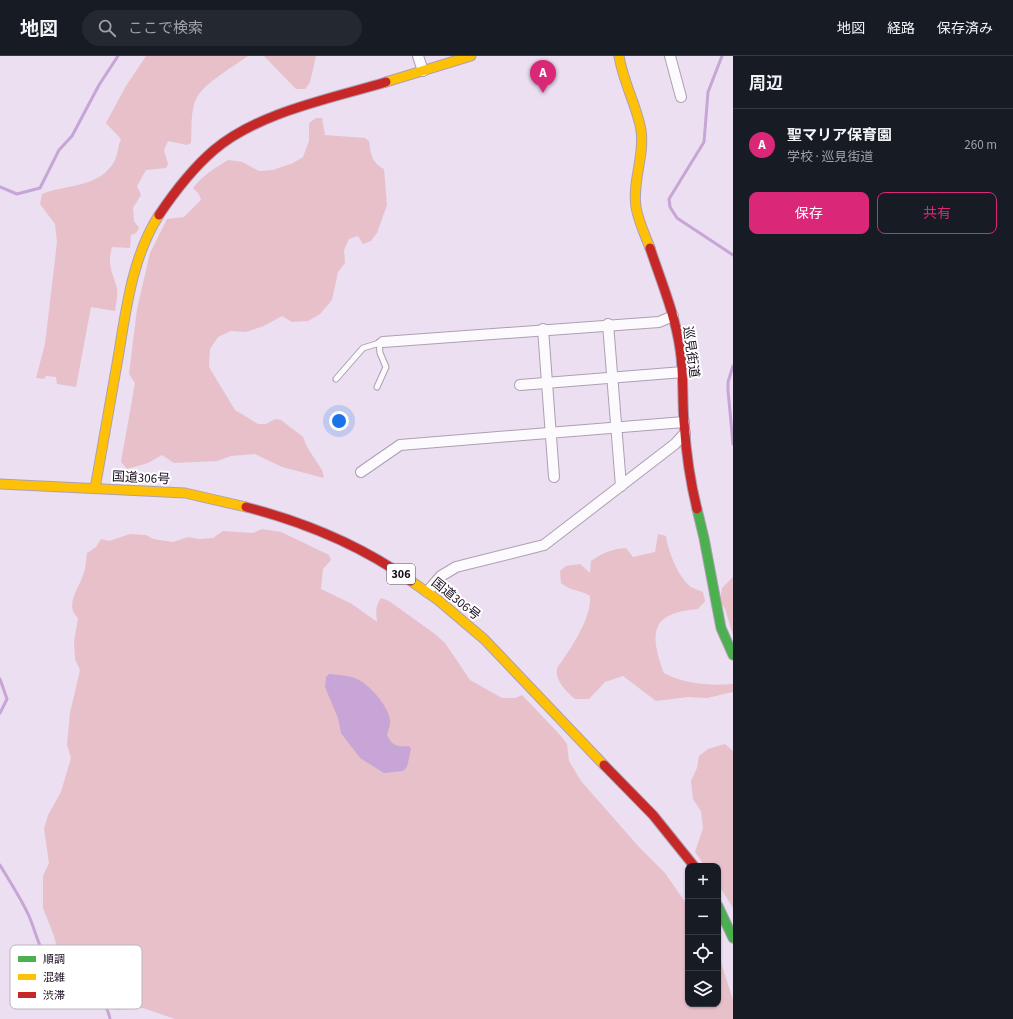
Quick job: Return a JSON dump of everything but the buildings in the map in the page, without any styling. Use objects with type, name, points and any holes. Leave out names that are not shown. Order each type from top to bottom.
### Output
[{"type":"main road","points":[[95,488],[126,310],[135,271],[151,228],[180,184],[214,150],[245,130],[261,122],[296,109],[423,71],[452,59],[471,56]]},
{"type":"main road","name":"巡見街道","points":[[619,56],[621,70],[641,129],[642,153],[636,193],[636,207],[673,316],[680,348],[683,372],[684,422],[691,487],[704,538],[718,616],[726,642],[733,655]]},
{"type":"main road","name":"国道306号","points":[[1,484],[185,493],[216,498],[270,512],[335,537],[378,560],[427,592],[451,610],[492,647],[665,829],[692,863]]},
{"type":"main road","points":[[721,912],[733,938]]},
{"type":"street","points":[[418,56],[423,71]]},
{"type":"street","points":[[670,56],[682,97]]},
{"type":"street","points":[[381,342],[608,324],[659,322],[673,316]]},
{"type":"street","points":[[608,324],[621,486]]},
{"type":"street","points":[[543,329],[554,477]]},
{"type":"street","points":[[520,385],[683,372]]},
{"type":"street","points":[[361,472],[400,445],[684,422]]},
{"type":"street","points":[[427,592],[441,576],[456,568],[544,545],[675,444],[686,433]]},
{"type":"lane","points":[[336,379],[363,348],[381,342],[380,353],[386,367],[377,387]]},
{"type":"shaded area","points":[[146,56],[248,56],[213,80],[197,97],[192,113],[191,143],[187,145],[168,141],[164,150],[168,164],[166,168],[146,170],[137,186],[141,195],[133,208],[134,221],[139,228],[136,233],[131,235],[130,248],[112,247],[110,263],[117,288],[115,311],[91,307],[76,387],[57,384],[56,377],[46,376],[44,379],[36,378],[45,344],[57,242],[55,224],[40,204],[42,194],[83,184],[101,176],[109,169],[116,158],[121,139],[106,123],[126,86]]},
{"type":"shaded area","points":[[264,56],[316,56],[310,82],[305,89],[296,89]]},
{"type":"shaded area","points":[[316,118],[322,118],[325,135],[365,138],[369,141],[371,154],[376,164],[384,169],[387,205],[377,233],[371,241],[363,244],[358,236],[349,239],[344,250],[345,263],[338,272],[332,300],[320,314],[308,321],[292,322],[282,316],[264,326],[246,332],[231,331],[218,337],[210,349],[209,367],[235,410],[258,424],[266,424],[275,419],[281,420],[303,437],[307,447],[322,470],[324,478],[282,467],[255,454],[231,456],[217,461],[174,463],[162,455],[148,463],[127,469],[121,462],[135,383],[129,374],[137,309],[150,253],[167,219],[184,217],[201,200],[199,194],[193,188],[205,176],[228,160],[242,162],[259,171],[273,170],[293,163],[303,157],[309,141],[309,123]]},
{"type":"shaded area","points":[[262,529],[281,532],[329,555],[331,560],[323,569],[321,589],[352,604],[377,622],[376,610],[379,601],[381,598],[389,601],[445,643],[470,680],[502,698],[515,698],[522,695],[567,744],[569,761],[581,781],[639,847],[665,873],[685,902],[685,1007],[721,1007],[721,962],[733,1000],[733,1019],[175,1019],[142,1008],[142,945],[56,945],[43,908],[43,876],[49,863],[44,829],[48,815],[61,792],[71,758],[67,745],[70,713],[80,670],[75,659],[74,642],[78,618],[72,608],[72,603],[84,572],[87,553],[96,547],[101,539],[109,541],[130,534],[146,535],[153,539],[173,542],[188,537],[199,539],[213,538],[223,531],[253,533]]},
{"type":"shaded area","points":[[658,534],[666,536],[671,556],[682,577],[691,587],[703,592],[705,601],[698,609],[682,611],[670,615],[662,621],[657,628],[657,647],[664,673],[689,682],[716,685],[733,684],[733,692],[707,698],[688,697],[656,701],[623,676],[605,682],[589,699],[575,699],[559,681],[557,668],[574,643],[584,624],[590,605],[590,596],[569,588],[561,583],[560,571],[566,566],[580,564],[590,573],[591,561],[616,549],[626,548],[633,557],[655,552]]},
{"type":"shaded area","points":[[733,577],[733,635],[725,609],[720,601],[722,588]]},
{"type":"shaded area","points":[[329,674],[357,679],[378,696],[389,715],[390,724],[387,735],[389,739],[395,745],[409,746],[411,749],[407,767],[403,771],[384,773],[360,758],[341,733],[338,718],[325,687],[326,677]]},
{"type":"shaded area","points":[[725,744],[733,751],[733,908],[721,889],[721,863],[703,863],[695,852],[703,828],[701,811],[693,799],[691,781],[697,768],[699,756],[708,749]]},
{"type":"waterway","points":[[0,187],[17,194],[40,188],[59,150],[72,136],[99,85],[118,56]]},
{"type":"waterway","points":[[722,56],[708,92],[704,142],[669,199],[670,207],[677,218],[733,255]]},
{"type":"waterway","points":[[733,366],[728,382],[733,444]]},
{"type":"waterway","points":[[0,679],[7,699],[0,713]]},
{"type":"waterway","points":[[0,865],[26,909],[40,945]]},
{"type":"waterway","points":[[107,1009],[110,1019]]},
{"type":"traffic: fast","points":[[697,509],[721,628],[733,655]]},
{"type":"traffic: fast","points":[[721,912],[733,938]]},
{"type":"traffic: slow","points":[[386,82],[471,56]]},
{"type":"traffic: slow","points":[[619,56],[641,130],[642,140],[635,197],[638,217],[650,248]]},
{"type":"traffic: slow","points":[[95,488],[131,284],[142,248],[159,215]]},
{"type":"traffic: slow","points":[[0,484],[185,493],[246,507]]},
{"type":"traffic: slow","points":[[411,581],[438,600],[484,639],[604,765]]},
{"type":"traffic: jam","points":[[159,215],[198,165],[214,150],[232,137],[273,116],[386,82]]},
{"type":"traffic: jam","points":[[650,248],[678,336],[682,368],[683,413],[686,444],[690,477],[697,509]]},
{"type":"traffic: jam","points":[[246,507],[289,520],[332,536],[373,557],[411,581]]},
{"type":"traffic: jam","points":[[604,765],[653,815],[692,863]]},
{"type":"place","name":"聖マリア保育園","points":[[543,93]]}]
